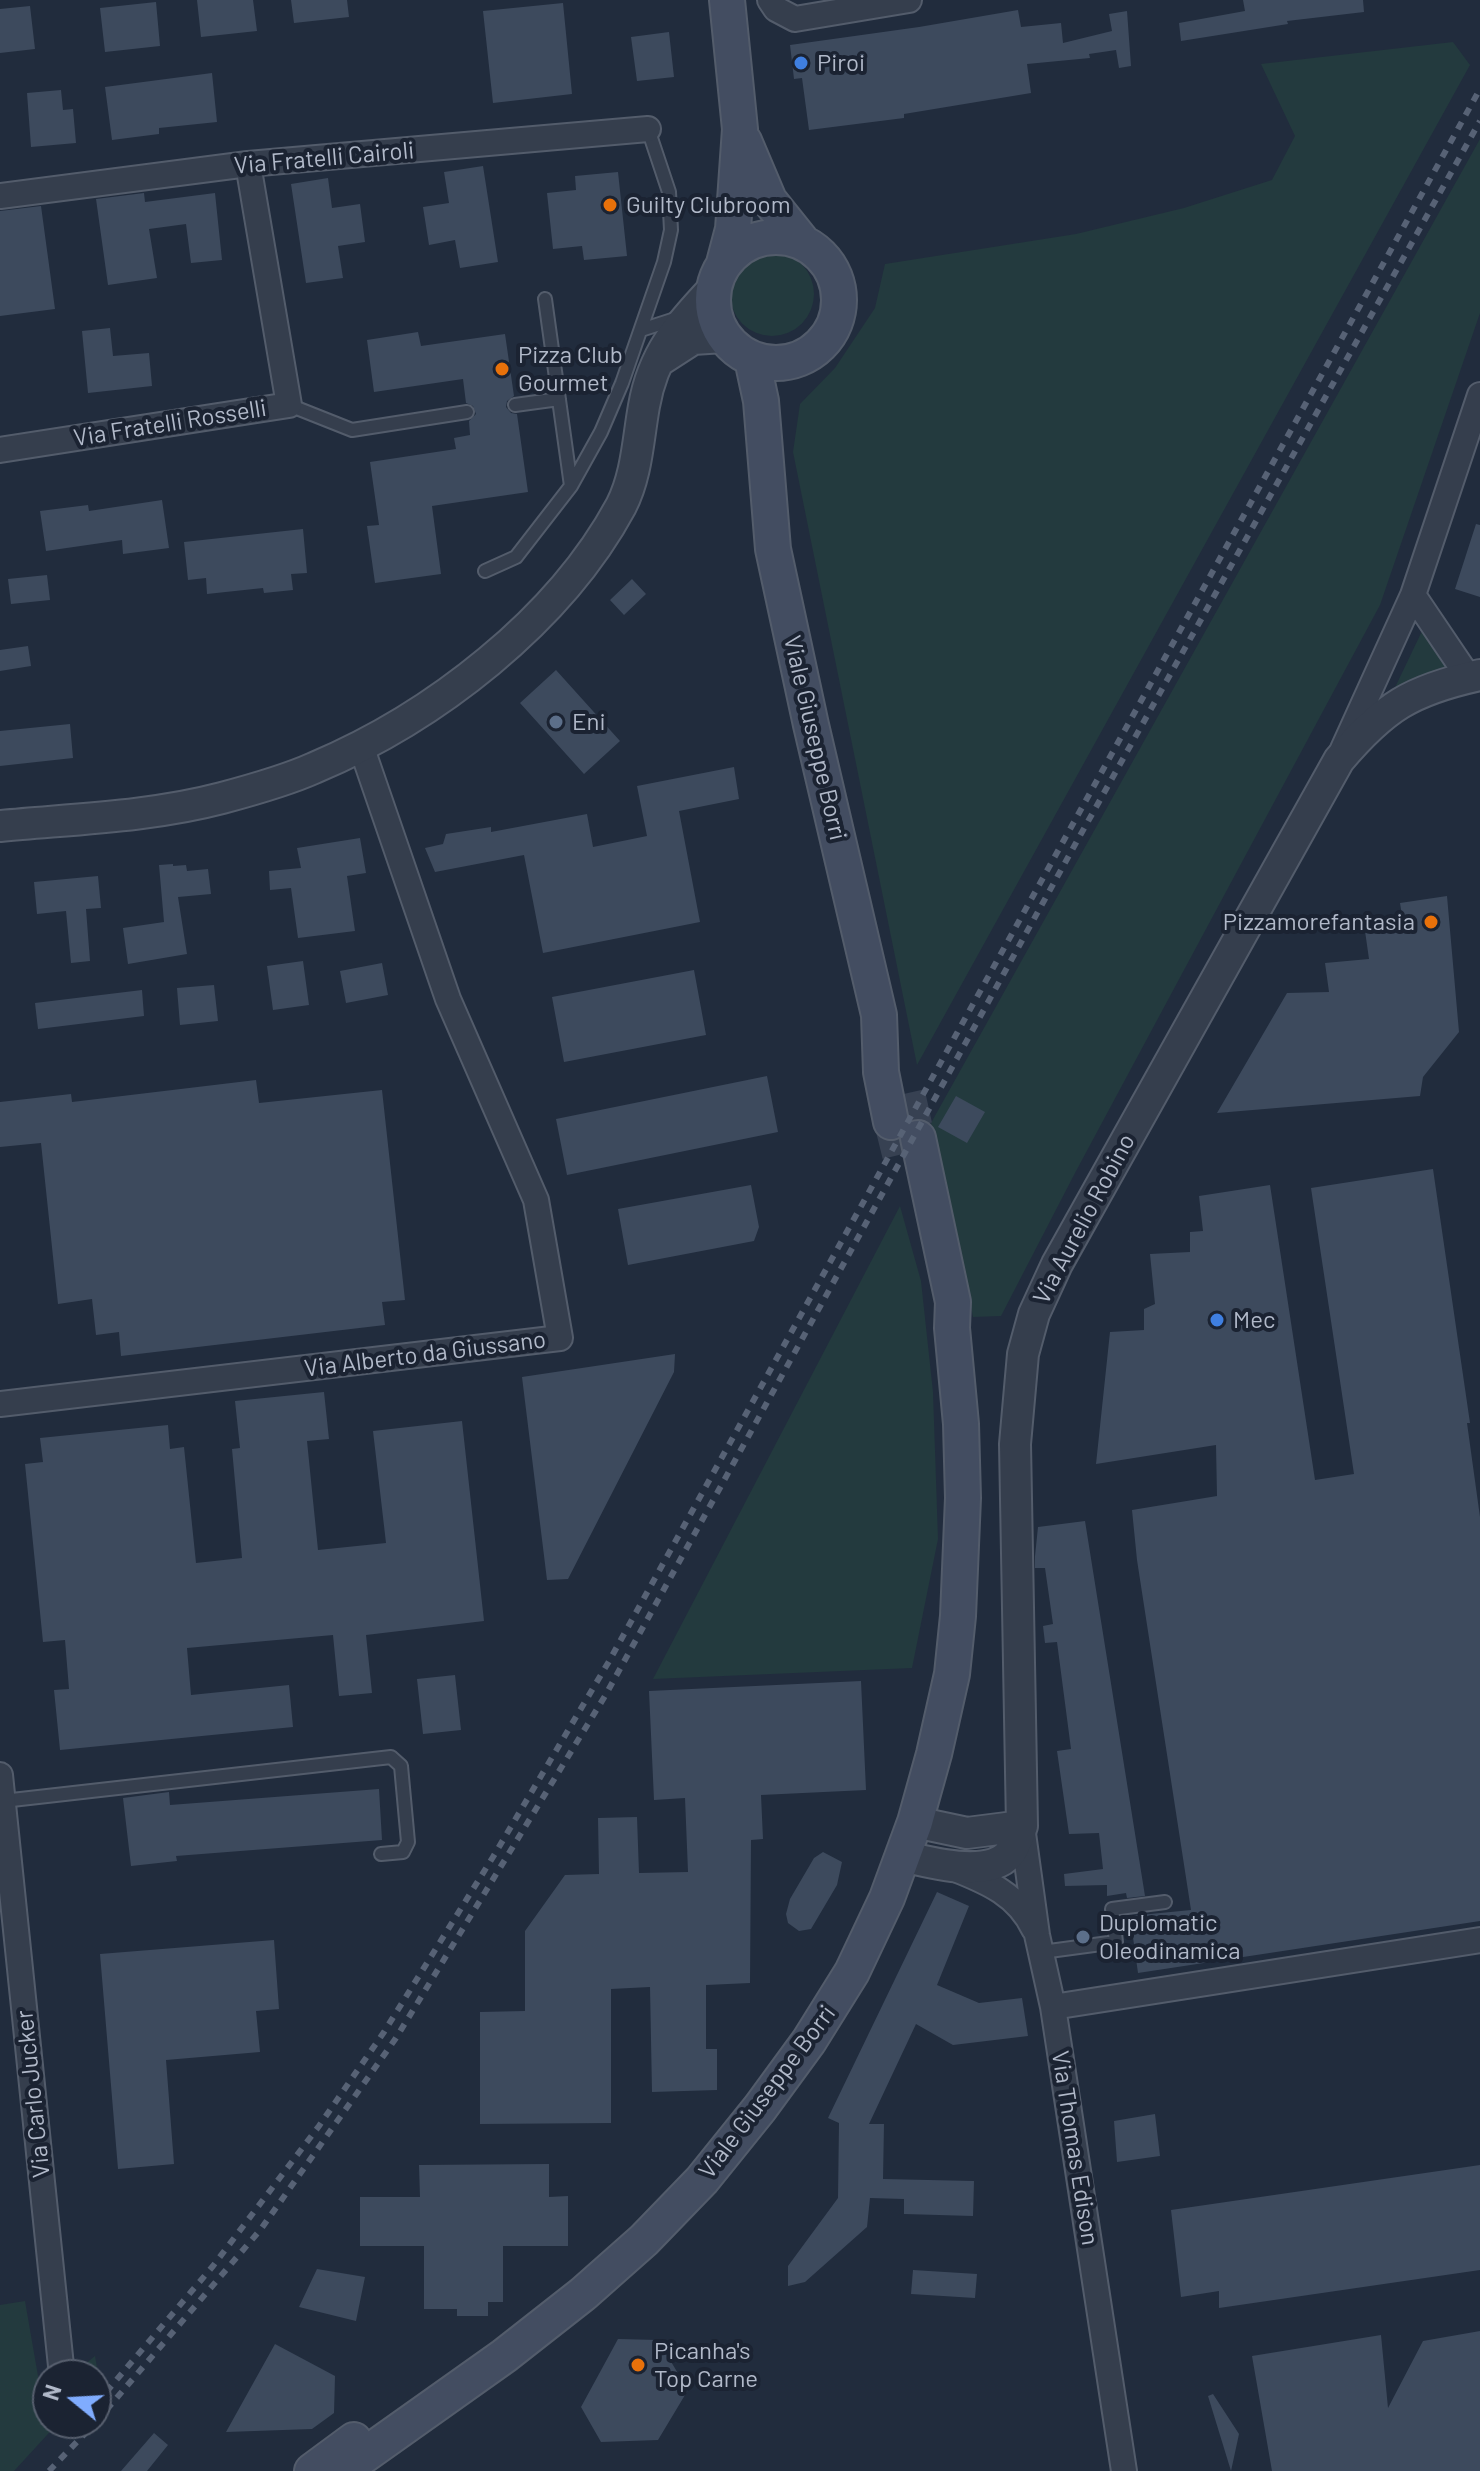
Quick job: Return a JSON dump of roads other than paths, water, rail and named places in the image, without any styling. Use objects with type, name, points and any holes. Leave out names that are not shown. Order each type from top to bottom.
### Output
[{"type":"main road","points":[[727,0],[740,129],[733,229],[712,306],[724,337],[736,350],[752,359],[773,364],[795,361],[815,350],[830,334],[838,313],[839,291],[833,270],[820,252],[801,240],[769,200],[740,129]]},
{"type":"main road","points":[[718,276],[739,247],[758,238],[780,236],[801,240]]},
{"type":"main road","name":"Viale Giuseppe Borri","points":[[752,359],[761,401],[773,549],[879,1015],[898,1059],[908,1093]]},
{"type":"main road","name":"Viale Giuseppe Borri","points":[[766,457],[795,361]]},
{"type":"main road","name":"Viale Giuseppe Borri","points":[[342,2471],[477,2376],[583,2294],[644,2240],[702,2180],[760,2108],[839,1996],[887,1898],[903,1856],[945,1712],[958,1616],[963,1462],[952,1328],[953,1297],[881,1072],[879,1015]]},
{"type":"main road","name":"Viale Giuseppe Borri","points":[[312,2471],[467,2362],[539,2328]]},
{"type":"street","points":[[770,0],[776,9],[795,19],[909,0]]},
{"type":"street","name":"Via Fratelli Cairoli","points":[[0,196],[248,164],[648,129]]},
{"type":"street","name":"Via Fratelli Rosselli","points":[[0,450],[289,405],[248,164]]},
{"type":"street","points":[[0,826],[133,813],[220,798],[312,769],[361,746],[462,684],[532,623],[592,553],[622,503],[636,462],[644,404],[665,344],[718,276]]},
{"type":"street","points":[[655,366],[668,353],[693,339],[724,337]]},
{"type":"street","name":"Via Aurelio Robino","points":[[1022,1826],[1015,1444],[1023,1354],[1034,1314],[1064,1251],[1339,760],[1413,595],[1480,395]]},
{"type":"street","name":"Via Aurelio Robino","points":[[1339,760],[1368,725],[1401,701],[1438,685],[1475,676],[1413,595]]},
{"type":"street","name":"Via Alberto da Giussano","points":[[0,1404],[560,1338],[536,1200],[448,999],[361,746]]},
{"type":"street","name":"Via Carlo Jucker","points":[[0,1775],[60,2359]]},
{"type":"street","points":[[915,1822],[967,1833],[1022,1826],[1011,1853],[990,1865],[954,1868]]},
{"type":"street","name":"Via Thomas Edison","points":[[1022,1826],[1124,2471]]},
{"type":"street","points":[[903,1856],[954,1868],[988,1882],[1010,1896],[1026,1912],[1039,1943]]},
{"type":"street","points":[[1053,2007],[1480,1940]]},
{"type":"lane","points":[[485,571],[516,557],[571,486],[601,432],[641,330],[664,262],[671,230],[669,192],[648,129]]},
{"type":"lane","points":[[545,299],[571,486]]},
{"type":"lane","points":[[641,330],[689,315]]},
{"type":"lane","points":[[515,405],[559,399]]},
{"type":"lane","points":[[289,405],[352,430],[467,412]]},
{"type":"lane","points":[[3,1801],[391,1757],[401,1766],[408,1842],[403,1852],[381,1854]]},
{"type":"lane","points":[[1039,1943],[1116,1942],[1112,1909],[1165,1902]]},
{"type":"tunnel","points":[[908,1093],[918,1138]]},
{"type":"tunnel","points":[[891,1122],[902,1166]]},
{"type":"railway","points":[[112,2385],[213,2266],[319,2126],[384,2032],[493,1857],[608,1663],[1480,89]]},
{"type":"railway","points":[[112,2403],[261,2229],[396,2038],[605,1696],[1077,841],[1480,121]]},
{"type":"railway","points":[[49,2471],[80,2439]]},
{"type":"place","name":"Piroi","points":[[801,63]]},
{"type":"place","name":"Guilty Clubroom","points":[[610,205]]},
{"type":"place","name":"Pizza Club Gourmet","points":[[502,369]]},
{"type":"place","name":"Eni","points":[[556,722]]},
{"type":"place","name":"Pizzamorefantasia","points":[[1431,922]]},
{"type":"place","name":"Mec","points":[[1217,1320]]},
{"type":"place","name":"Duplomatic Oleodinamica","points":[[1083,1937]]},
{"type":"place","name":"Picanha's Top Carne","points":[[638,2365]]}]
